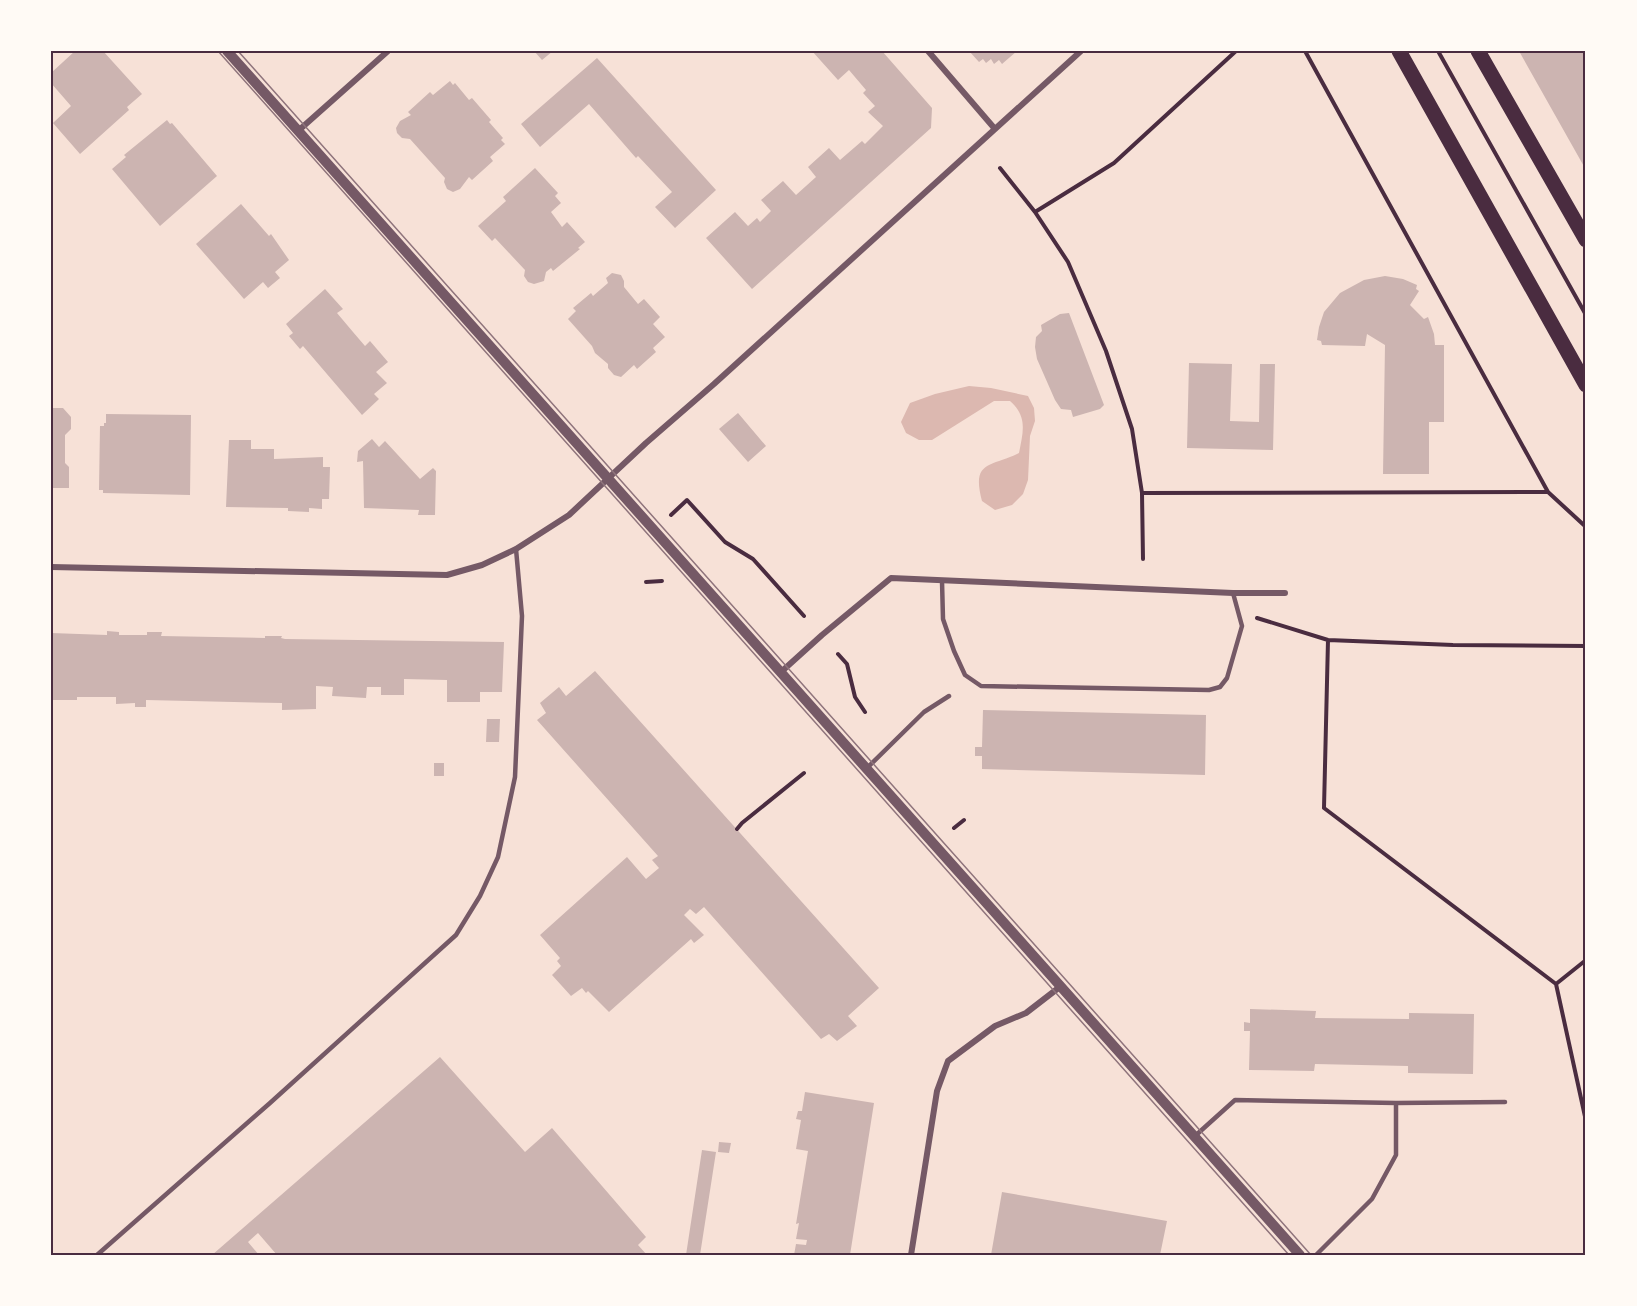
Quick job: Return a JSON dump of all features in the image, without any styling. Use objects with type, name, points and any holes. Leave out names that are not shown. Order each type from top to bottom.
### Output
[{"type":"main road","points":[[1399,51],[1586,385]]},
{"type":"main road","points":[[1478,51],[1586,240]]},
{"type":"street","points":[[227,51],[1300,1255]]},
{"type":"street","points":[[298,131],[388,51]]},
{"type":"street","points":[[927,51],[995,129]]},
{"type":"street","points":[[51,567],[447,575],[482,565],[516,549],[569,515],[1081,51]]},
{"type":"street","points":[[781,672],[891,579],[1233,593],[1285,593]]},
{"type":"street","points":[[911,1255],[938,1091],[948,1061],[995,1026],[1026,1013],[1061,986]]},
{"type":"lane","points":[[97,1255],[456,935],[480,896],[498,857],[515,777],[522,616],[516,549]]},
{"type":"lane","points":[[942,581],[943,618],[954,651],[964,675],[981,686],[1209,690],[1220,687],[1227,678],[1242,626],[1233,593]]},
{"type":"lane","points":[[866,768],[924,712],[949,696]]},
{"type":"lane","points":[[1195,1136],[1235,1100],[1396,1103],[1505,1102]]},
{"type":"lane","points":[[1316,1255],[1372,1199],[1396,1155],[1396,1103]]},
{"type":"path","points":[[1035,212],[1114,163],[1236,51]]},
{"type":"path","points":[[1305,51],[1548,492],[1586,527]]},
{"type":"path","points":[[1438,51],[1586,315]]},
{"type":"path","points":[[1000,168],[1035,212],[1068,262],[1106,351],[1132,429],[1142,493],[1143,560]]},
{"type":"path","points":[[1142,493],[1548,492]]},
{"type":"path","points":[[671,515],[687,500],[725,542],[753,559],[804,616]]},
{"type":"path","points":[[646,582],[662,581]]},
{"type":"path","points":[[1283,627],[1328,640],[1453,645],[1586,646]]},
{"type":"path","points":[[1328,640],[1324,808],[1556,984],[1586,1121]]},
{"type":"path","points":[[838,654],[847,664],[855,697],[865,712]]},
{"type":"path","points":[[737,829],[804,773]]},
{"type":"path","points":[[954,828],[964,820]]},
{"type":"path","points":[[1556,984],[1586,960]]},
{"type":"shaded area","points":[[969,386],[1028,396],[1034,408],[1035,421],[1030,436],[1028,480],[1023,494],[1012,505],[995,510],[982,501],[979,478],[981,471],[986,467],[1019,453],[1023,432],[1022,419],[1010,401],[994,401],[932,440],[919,440],[906,433],[901,422],[910,403]]},
{"type":"building","points":[[75,51],[103,51],[142,94],[127,107],[129,110],[80,154],[53,123],[71,106],[51,83],[51,73]]},
{"type":"building","points":[[534,51],[553,51],[542,60]]},
{"type":"building","points":[[812,51],[882,51],[932,108],[931,128],[752,289],[706,238],[735,212],[748,226],[757,218],[760,222],[771,211],[761,200],[783,181],[796,195],[816,177],[808,167],[829,148],[840,160],[862,141],[865,144],[883,126],[868,112],[875,106],[863,93],[866,90],[849,70],[838,80]]},
{"type":"building","points":[[969,51],[1017,51],[1002,64],[999,60],[994,64],[991,59],[986,63],[983,59],[979,62]]},
{"type":"building","points":[[1519,51],[1584,51],[1586,55],[1586,170]]},
{"type":"building","points":[[597,58],[716,190],[675,228],[655,207],[672,192],[638,156],[636,158],[589,104],[540,147],[521,124]]},
{"type":"building","points":[[450,81],[453,85],[455,83],[469,100],[472,98],[491,120],[489,122],[503,138],[501,140],[505,144],[490,157],[493,161],[472,180],[469,177],[460,189],[453,192],[447,189],[445,178],[410,139],[402,138],[397,133],[396,128],[400,121],[411,115],[408,112],[430,92],[433,95]]},
{"type":"building","points":[[167,120],[217,176],[160,226],[112,169],[126,157],[124,155]]},
{"type":"building","points":[[535,168],[558,193],[555,196],[561,203],[551,212],[562,227],[567,222],[585,242],[578,248],[580,249],[553,271],[551,268],[546,272],[544,281],[534,284],[528,282],[524,276],[525,270],[495,238],[492,241],[478,226],[506,201],[503,197]]},
{"type":"building","points":[[241,204],[269,236],[271,234],[289,260],[275,272],[280,278],[268,288],[263,282],[244,299],[196,244]]},
{"type":"building","points":[[612,273],[621,275],[624,287],[638,304],[644,299],[660,317],[653,324],[665,337],[653,348],[656,352],[637,369],[634,365],[621,377],[614,375],[608,368],[608,364],[595,353],[592,346],[568,319],[576,311],[573,308],[591,293],[593,296],[608,283],[606,278]]},
{"type":"building","points":[[1385,276],[1403,279],[1417,285],[1416,289],[1419,291],[1410,305],[1424,319],[1428,317],[1435,345],[1444,345],[1444,422],[1429,422],[1429,474],[1383,474],[1385,345],[1367,334],[1365,346],[1322,345],[1321,341],[1317,340],[1324,312],[1340,293],[1364,280]]},
{"type":"building","points":[[325,289],[343,309],[337,313],[365,346],[370,341],[388,362],[376,372],[387,383],[374,394],[379,399],[362,415],[303,346],[300,349],[289,336],[293,333],[286,324]]},
{"type":"building","points":[[1069,313],[1104,405],[1100,409],[1073,417],[1071,410],[1061,409],[1055,400],[1037,359],[1035,347],[1036,337],[1042,331],[1041,325],[1060,314]]},
{"type":"building","points":[[1189,363],[1232,364],[1230,421],[1259,422],[1260,364],[1275,364],[1273,450],[1187,448]]},
{"type":"building","points":[[51,408],[63,408],[71,417],[71,429],[65,435],[65,463],[69,467],[69,488],[51,488]]},
{"type":"building","points":[[738,413],[766,446],[748,462],[719,429]]},
{"type":"building","points":[[106,414],[191,415],[190,495],[103,493],[103,490],[99,490],[100,426],[106,423]]},
{"type":"building","points":[[372,439],[379,447],[385,441],[420,479],[433,468],[436,471],[435,515],[418,515],[419,510],[364,508],[363,461],[357,462],[358,451]]},
{"type":"building","points":[[229,440],[251,440],[251,449],[274,449],[274,459],[323,457],[323,467],[330,467],[329,499],[322,499],[322,509],[309,508],[309,512],[288,511],[288,508],[226,507]]},
{"type":"building","points":[[107,631],[119,632],[119,635],[147,635],[147,632],[162,632],[161,636],[265,638],[265,636],[282,636],[281,638],[285,639],[504,642],[502,692],[480,692],[480,702],[447,702],[447,680],[404,679],[404,695],[381,695],[381,687],[367,687],[366,698],[332,696],[333,687],[316,686],[316,709],[282,710],[282,703],[146,700],[146,707],[135,707],[135,703],[116,704],[116,697],[51,700],[51,633],[107,635]]},
{"type":"building","points":[[595,671],[879,988],[848,1016],[857,1026],[837,1041],[829,1034],[821,1039],[704,907],[696,914],[690,909],[684,915],[704,935],[694,943],[691,939],[609,1012],[582,988],[571,996],[552,975],[561,966],[557,961],[560,958],[540,935],[627,857],[646,879],[659,868],[652,860],[658,856],[537,720],[546,713],[540,703],[559,687],[566,696]]},
{"type":"building","points":[[983,710],[1206,715],[1205,775],[982,769],[982,756],[975,756],[975,747],[982,747]]},
{"type":"building","points":[[487,719],[500,719],[499,742],[486,742]]},
{"type":"building","points":[[434,763],[444,763],[444,776],[434,776]]},
{"type":"building","points":[[1250,1009],[1316,1011],[1315,1018],[1409,1019],[1409,1013],[1474,1014],[1473,1074],[1408,1073],[1408,1066],[1315,1064],[1314,1071],[1249,1070],[1250,1031],[1244,1031],[1244,1022],[1250,1023]]},
{"type":"building","points":[[440,1057],[525,1152],[552,1128],[646,1237],[638,1245],[647,1255],[277,1255],[258,1233],[248,1242],[259,1255],[212,1255]]},
{"type":"building","points":[[805,1092],[874,1103],[850,1255],[794,1255],[796,1244],[806,1245],[807,1240],[796,1239],[799,1223],[796,1224],[808,1151],[796,1149],[801,1120],[796,1119],[798,1111],[802,1111]]},
{"type":"building","points":[[719,1142],[731,1143],[729,1153],[718,1152]]},
{"type":"building","points":[[702,1150],[716,1152],[700,1255],[686,1255]]},
{"type":"building","points":[[1002,1192],[1167,1221],[1160,1255],[991,1255]]},
{"type":"tram line","points":[[218,51],[1289,1255]]},
{"type":"tram line","points":[[238,51],[1311,1255]]}]
